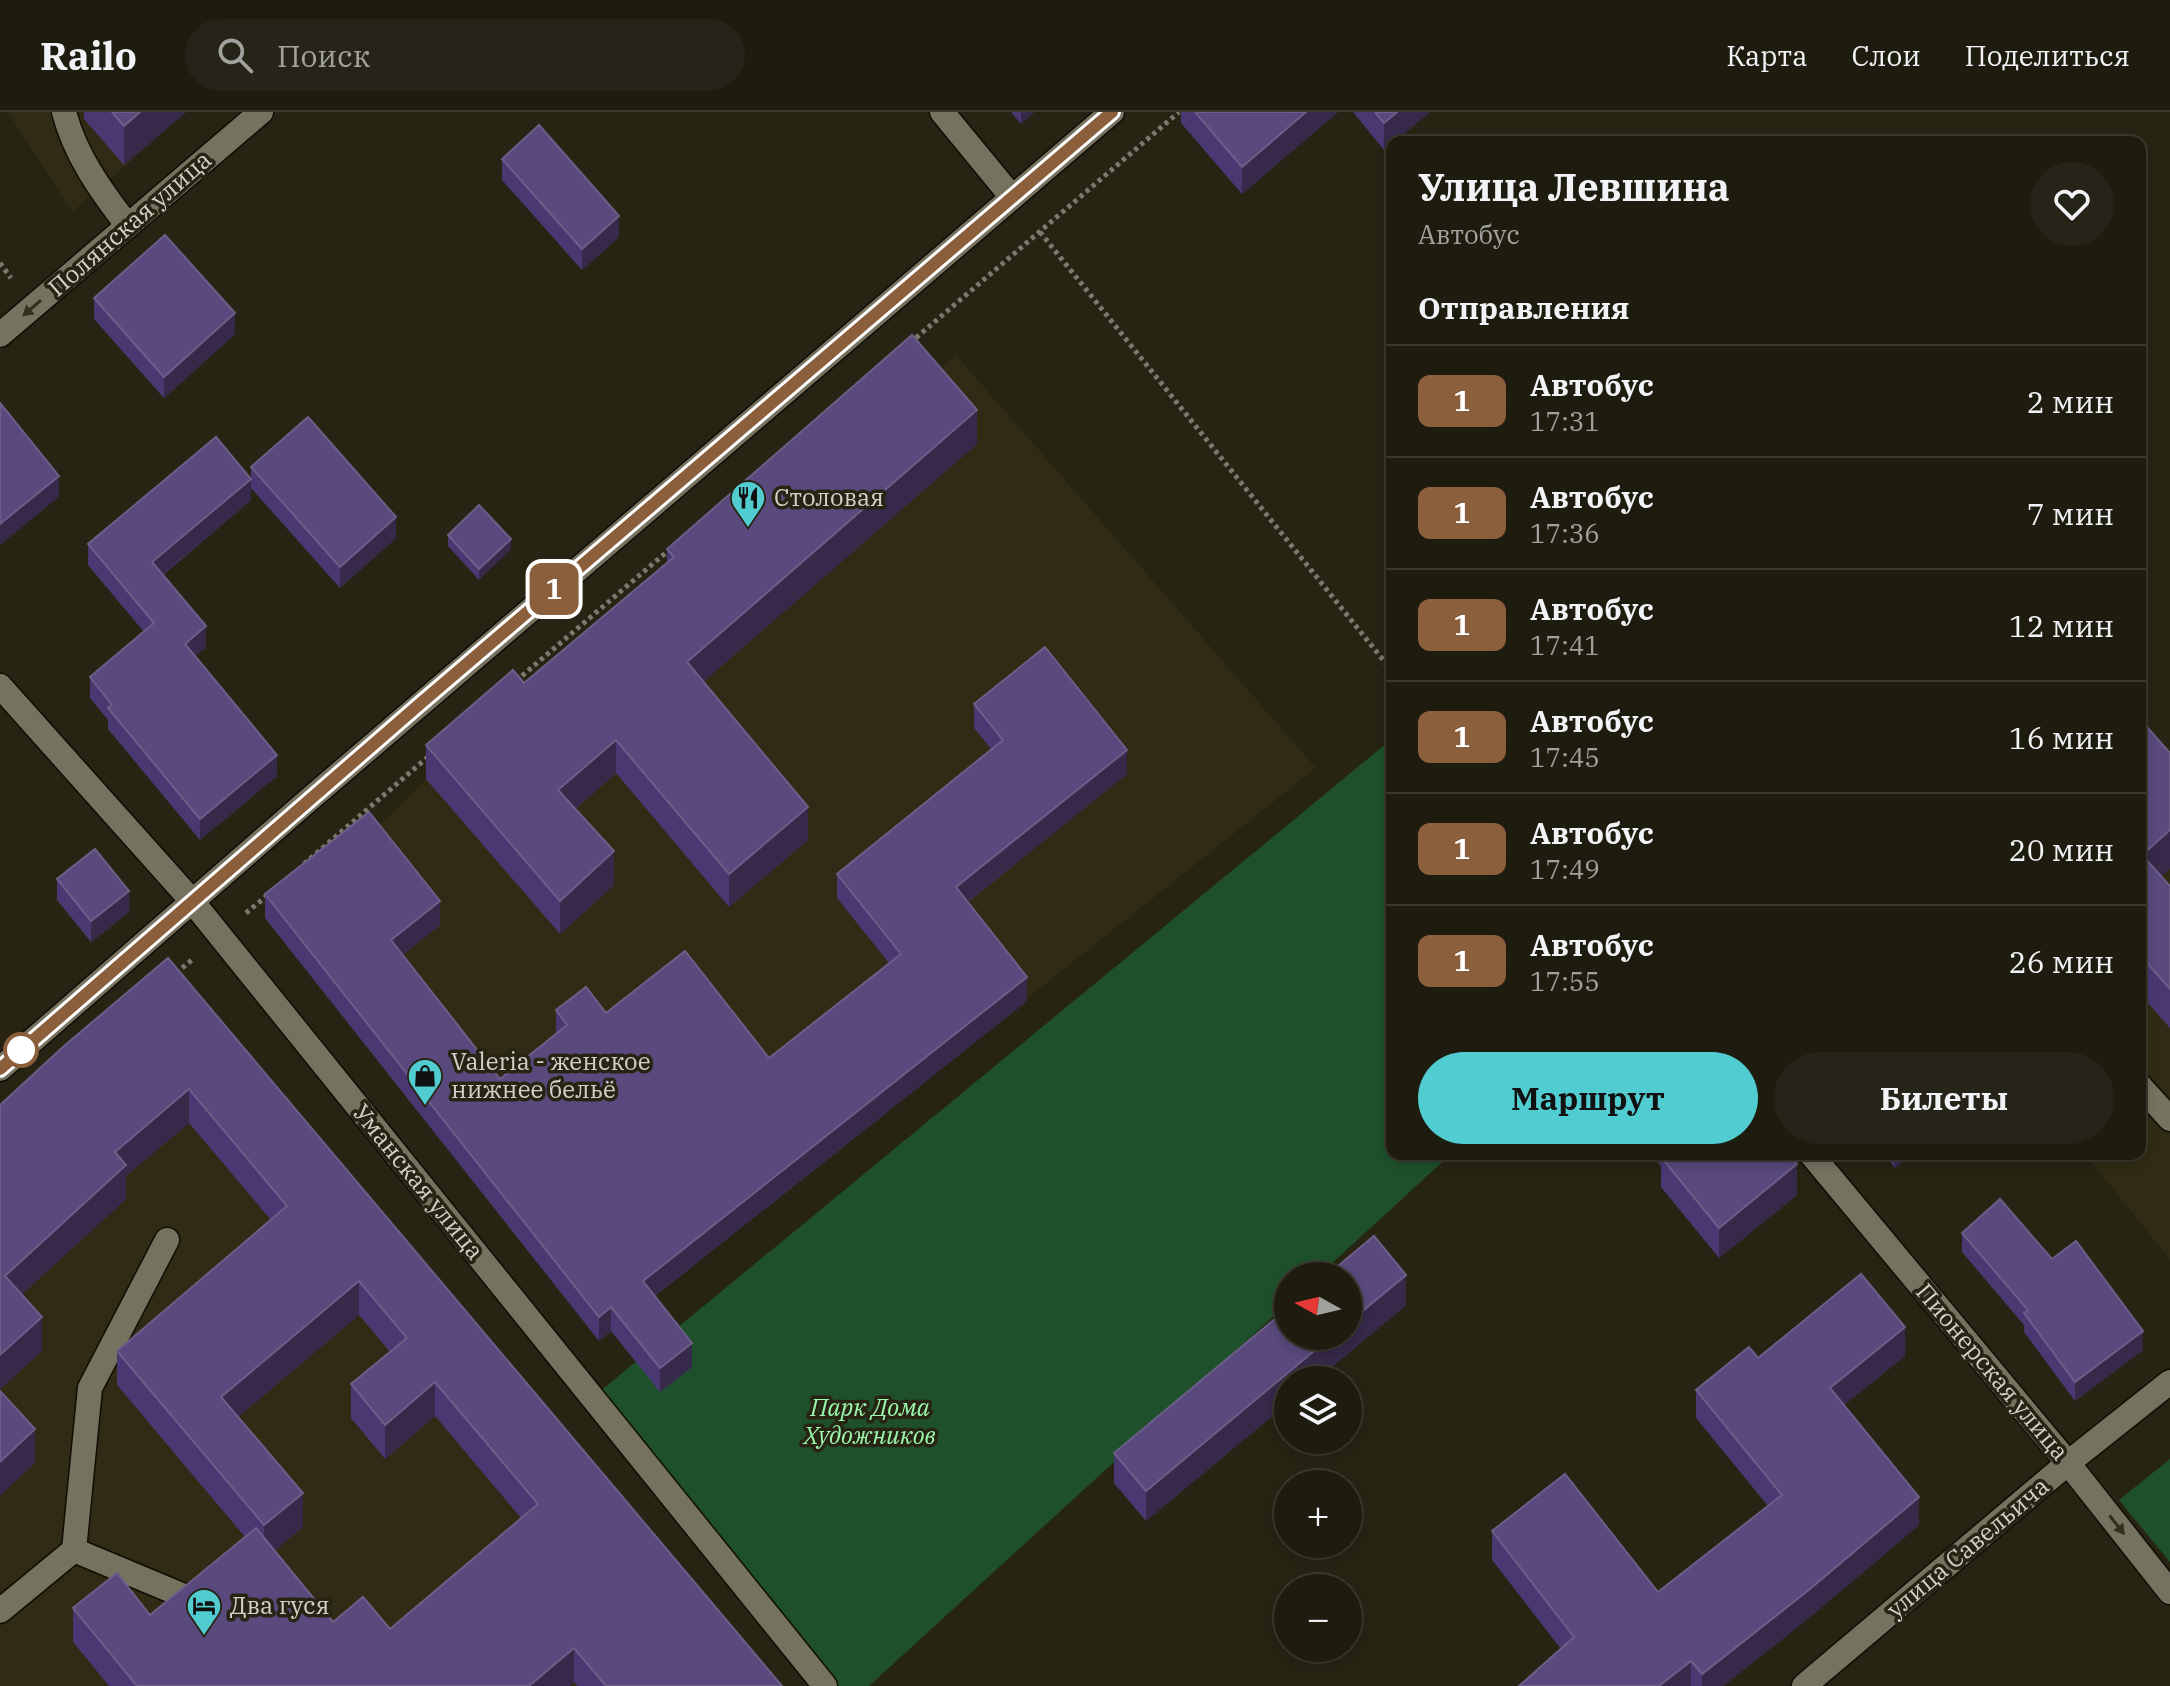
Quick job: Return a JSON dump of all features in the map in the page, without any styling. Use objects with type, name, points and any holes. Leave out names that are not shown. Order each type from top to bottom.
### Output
[{"type":"street","points":[[64,112],[71,136],[99,188],[128,226]]},
{"type":"street","name":"Полянская улица","points":[[0,335],[261,112]]},
{"type":"street","points":[[942,112],[1011,196]]},
{"type":"street","points":[[0,1069],[1112,112]]},
{"type":"street","name":"Уманская улица","points":[[0,686],[192,901],[825,1686]]},
{"type":"street","points":[[2146,1093],[2170,1119]]},
{"type":"street","name":"Пионерская улица","points":[[1816,1160],[2068,1463],[2170,1592]]},
{"type":"street","points":[[0,1611],[74,1550],[90,1388],[167,1240]]},
{"type":"street","name":"улица Савельича","points":[[1804,1686],[2068,1463],[2170,1382]]},
{"type":"street","points":[[74,1550],[184,1596]]},
{"type":"path","points":[[907,346],[1179,112]]},
{"type":"path","points":[[1011,196],[1386,664]]},
{"type":"path","points":[[0,263],[12,280]]},
{"type":"path","points":[[509,687],[678,542]]},
{"type":"path","points":[[292,874],[437,749]]},
{"type":"path","points":[[174,976],[280,884]]},
{"type":"shaded area","points":[[8,112],[186,112],[72,212]]},
{"type":"shaded area","points":[[956,355],[1316,768],[599,1341],[265,918],[369,836],[426,779],[925,383]]},
{"type":"shaded area","points":[[2146,764],[2170,791],[2170,1260],[2090,1160],[2146,1160]]},
{"type":"shaded area","points":[[168,992],[753,1686],[0,1686],[0,1139]]},
{"type":"green space","name":"Парк Дома Художников","points":[[1386,744],[1386,1160],[1444,1160],[1333,1262],[1274,1262],[1274,1316],[869,1686],[825,1686],[592,1398]]},
{"type":"green space","points":[[2170,1459],[2170,1562],[2119,1500]]},
{"type":"building","points":[[112,112],[140,112],[124,126]]},
{"type":"building","points":[[1195,112],[1306,112],[1242,167]]},
{"type":"building","points":[[1375,112],[1397,112],[1384,123]]},
{"type":"building","points":[[539,125],[619,216],[582,249],[502,159]]},
{"type":"building","points":[[165,235],[235,313],[164,377],[94,298]]},
{"type":"building","points":[[912,335],[977,410],[687,662],[808,807],[729,874],[616,740],[558,790],[614,851],[560,901],[426,745],[513,670],[524,683],[674,557],[667,549]]},
{"type":"building","points":[[0,403],[59,476],[0,524]]},
{"type":"building","points":[[308,417],[396,517],[340,567],[251,467]]},
{"type":"building","points":[[216,437],[251,479],[152,562],[206,626],[185,644],[277,755],[200,819],[108,708],[112,705],[90,677],[154,623],[88,544]]},
{"type":"building","points":[[479,505],[511,539],[479,569],[448,535]]},
{"type":"building","points":[[1045,647],[1127,750],[956,887],[1027,977],[643,1281],[692,1343],[660,1368],[611,1307],[599,1317],[265,894],[369,812],[440,901],[391,940],[500,1079],[567,1025],[556,1010],[586,987],[606,1013],[685,951],[769,1058],[901,954],[837,874],[1003,740],[974,704]]},
{"type":"building","points":[[2146,726],[2170,753],[2170,830],[2146,851]]},
{"type":"building","points":[[95,849],[129,891],[91,921],[57,879]]},
{"type":"building","points":[[2146,859],[2170,886],[2170,989],[2146,962]]},
{"type":"building","points":[[168,958],[782,1686],[606,1686],[574,1648],[529,1686],[137,1686],[73,1608],[117,1573],[150,1615],[256,1528],[333,1622],[363,1597],[390,1629],[538,1504],[435,1382],[385,1425],[351,1384],[407,1338],[359,1281],[221,1397],[303,1493],[264,1525],[117,1351],[287,1206],[189,1089],[115,1152],[126,1165],[5,1276],[42,1317],[0,1355],[0,1105]]},
{"type":"building","points":[[1663,1160],[1793,1160],[1797,1164],[1719,1228]]},
{"type":"building","points":[[2000,1199],[2052,1259],[2076,1241],[2143,1331],[2075,1382],[2024,1313],[2028,1310],[1962,1233]]},
{"type":"building","points":[[1374,1236],[1406,1275],[1362,1311],[1362,1262],[1343,1262]]},
{"type":"building","points":[[1861,1274],[1905,1327],[1830,1388],[1919,1497],[1702,1674],[1691,1661],[1659,1686],[1519,1686],[1574,1637],[1492,1531],[1565,1474],[1658,1592],[1782,1495],[1696,1390],[1749,1347],[1758,1358]]},
{"type":"building","points":[[1274,1320],[1274,1350],[1315,1350],[1296,1366],[1274,1366],[1274,1384],[1146,1491],[1114,1453]]},
{"type":"building","points":[[0,1391],[35,1429],[0,1462]]},
{"type":"bus line","name":"1","points":[[0,1069],[421,703],[1112,112]]},
{"type":"place","name":"Столовая","points":[[748,529]]},
{"type":"place","name":"Valeria - женское нижнее бельё","points":[[425,1107]]},
{"type":"place","name":"Два гуся","points":[[204,1637]]}]
